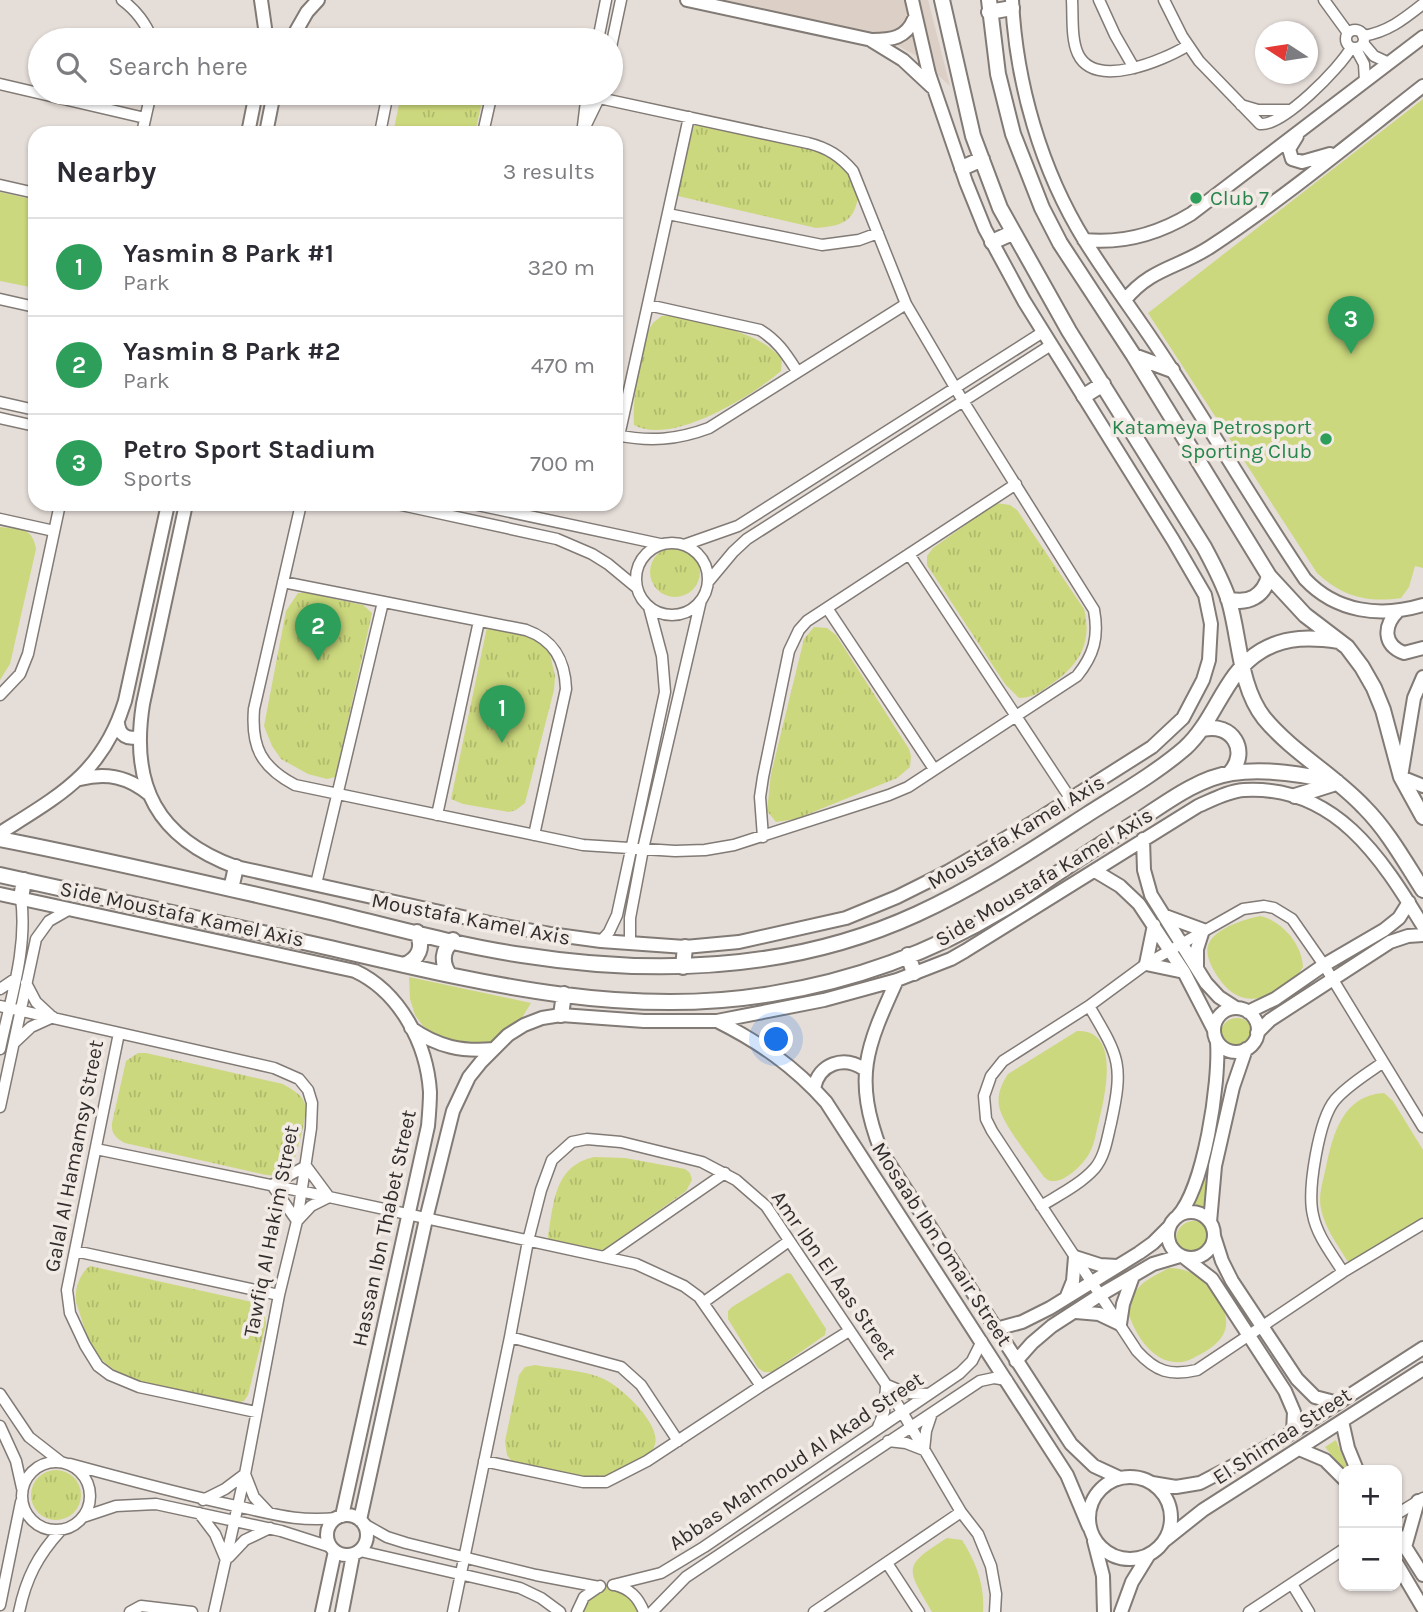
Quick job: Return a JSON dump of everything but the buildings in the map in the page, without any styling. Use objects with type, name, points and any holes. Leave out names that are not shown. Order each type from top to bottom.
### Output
[{"type":"main road","points":[[942,0],[960,83],[982,159],[1000,208],[1057,312],[1204,547],[1228,599],[1253,698],[1264,718],[1365,807],[1388,836],[1423,890]]},
{"type":"main road","points":[[1012,4],[989,6],[1004,104],[1026,172],[1060,243],[1134,356],[1269,576],[1305,615],[1339,641],[1362,667],[1383,710],[1401,778],[1423,817]]},
{"type":"main road","points":[[962,168],[982,159]]},
{"type":"main road","points":[[992,242],[1012,233]]},
{"type":"main road","points":[[1134,356],[1172,370]]},
{"type":"main road","points":[[1084,396],[1103,384]]},
{"type":"main road","points":[[1228,599],[1237,602],[1255,598],[1266,585],[1269,576]]},
{"type":"main road","name":"Moustafa Kamel Axis","points":[[2,835],[521,955],[583,962],[715,966],[797,954],[854,939],[907,918],[978,884],[1164,764],[1203,729],[1222,695],[1244,665],[1261,651],[1297,638],[1314,637],[1339,641]]},
{"type":"main road","points":[[1203,729],[1218,727],[1231,734],[1235,740],[1238,761],[1230,774]]},
{"type":"main road","points":[[0,875],[404,965],[564,994],[642,1003],[727,1001],[771,995],[832,981],[908,956],[949,938],[1003,910],[1178,795],[1212,778],[1230,774],[1281,772],[1337,782]]},
{"type":"main road","points":[[1295,796],[1337,782]]},
{"type":"main road","points":[[231,889],[236,867]]},
{"type":"main road","points":[[20,898],[24,880]]},
{"type":"main road","points":[[404,965],[416,958],[419,952],[420,939],[417,932]]},
{"type":"main road","points":[[449,974],[443,956],[448,944],[453,940]]},
{"type":"main road","points":[[683,967],[684,947]]},
{"type":"main road","points":[[908,956],[914,973]]},
{"type":"main road","points":[[561,1015],[564,994]]},
{"type":"street","points":[[122,0],[132,7],[148,28]]},
{"type":"street","points":[[261,0],[265,28]]},
{"type":"street","points":[[297,28],[318,0]]},
{"type":"street","points":[[600,28],[606,0]]},
{"type":"street","points":[[615,28],[621,0]]},
{"type":"street","points":[[687,0],[872,40],[897,38],[905,34],[914,19]]},
{"type":"street","points":[[184,511],[143,704],[139,736],[143,773],[150,795],[167,825],[183,840],[214,859],[236,867],[499,925],[601,941],[684,947],[739,943],[846,918],[897,897],[949,871],[1152,747],[1169,733],[1194,699],[1206,671],[1211,624],[1205,595],[1043,332],[992,242],[975,205],[936,91],[914,19],[912,0]]},
{"type":"street","points":[[1072,0],[1076,46],[1084,63],[1101,71],[1134,68],[1163,59],[1187,46]]},
{"type":"street","points":[[1098,0],[1134,68]]},
{"type":"street","points":[[1164,0],[1187,46],[1238,104],[1255,121],[1265,125],[1331,76],[1358,44],[1396,25],[1423,4]]},
{"type":"street","points":[[1324,0],[1348,33],[1346,43],[1358,44],[1389,63]]},
{"type":"street","points":[[1012,4],[1020,69],[1037,135],[1050,171],[1084,240],[1172,370],[1305,579],[1318,593],[1337,603],[1379,612],[1423,605]]},
{"type":"street","points":[[1348,33],[1354,30],[1364,64],[1365,81]]},
{"type":"street","points":[[1084,240],[1112,242],[1129,239],[1175,223],[1423,37]]},
{"type":"street","points":[[872,40],[903,60],[936,91]]},
{"type":"street","points":[[0,84],[28,91]]},
{"type":"street","points":[[1125,300],[1143,280],[1211,246],[1423,86]]},
{"type":"street","points":[[299,511],[254,709],[253,728],[256,747],[265,763],[279,776],[295,785],[338,795],[583,845],[705,850],[763,837],[908,787],[1077,676],[1088,662],[1095,645],[1097,628],[1094,610],[955,388],[906,304],[853,172],[841,158],[826,148],[623,100]]},
{"type":"street","points":[[1238,104],[1258,110],[1289,109]]},
{"type":"street","points":[[90,105],[145,118]]},
{"type":"street","points":[[143,126],[148,105]]},
{"type":"street","points":[[249,126],[254,105]]},
{"type":"street","points":[[268,126],[272,105]]},
{"type":"street","points":[[381,126],[386,105]]},
{"type":"street","points":[[485,126],[489,105]]},
{"type":"street","points":[[583,126],[586,105]]},
{"type":"street","points":[[585,126],[596,105]]},
{"type":"street","points":[[1255,121],[1258,110]]},
{"type":"street","points":[[1271,111],[1271,123]]},
{"type":"street","points":[[623,410],[690,117]]},
{"type":"street","points":[[1301,130],[1289,149],[1292,159],[1302,162],[1339,152]]},
{"type":"street","points":[[0,185],[28,191]]},
{"type":"street","points":[[668,214],[822,244],[850,242],[878,233]]},
{"type":"street","points":[[0,299],[28,305]]},
{"type":"street","points":[[623,436],[641,440],[665,440],[688,436],[709,428],[906,304]]},
{"type":"street","points":[[648,305],[761,330],[784,349],[797,371]]},
{"type":"street","points":[[520,511],[661,544],[684,545],[738,526],[1043,332]]},
{"type":"street","points":[[601,941],[617,915],[637,849],[701,600],[708,582],[719,566],[747,539],[1051,345]]},
{"type":"street","points":[[0,402],[28,408]]},
{"type":"street","points":[[0,418],[28,424]]},
{"type":"street","points":[[763,837],[760,797],[763,777],[793,640],[807,621],[1016,484]]},
{"type":"street","points":[[0,695],[20,674],[28,654],[58,511]]},
{"type":"street","points":[[2,835],[78,780],[108,744],[118,723],[166,511]]},
{"type":"street","points":[[429,511],[575,545],[608,564],[637,588],[649,607],[662,656],[664,692],[637,849],[629,918],[630,943]]},
{"type":"street","points":[[499,526],[502,511]]},
{"type":"street","points":[[0,519],[54,531]]},
{"type":"street","points":[[637,588],[635,577],[643,557],[661,544]]},
{"type":"street","points":[[684,545],[694,550],[702,559],[708,582]]},
{"type":"street","points":[[909,554],[1070,798]]},
{"type":"street","points":[[283,582],[540,635],[552,646],[565,673],[566,689],[534,835]]},
{"type":"street","points":[[149,592],[166,596]]},
{"type":"street","points":[[649,607],[667,615],[677,615],[686,612],[701,600]]},
{"type":"street","points":[[316,884],[383,602]]},
{"type":"street","points":[[827,608],[934,769]]},
{"type":"street","points":[[1398,611],[1388,624],[1388,639],[1391,645],[1404,653],[1423,648]]},
{"type":"street","points":[[437,815],[479,621]]},
{"type":"street","points":[[1423,677],[1414,698],[1401,778],[1423,786]]},
{"type":"street","points":[[118,723],[125,736],[139,736]]},
{"type":"street","points":[[78,780],[104,775],[117,777],[129,780],[150,795]]},
{"type":"street","name":"Side Moustafa Kamel Axis","points":[[561,1015],[644,1021],[717,1021],[824,1000],[897,979],[958,955],[1198,806],[1242,790],[1295,796],[1327,810],[1356,832],[1381,862],[1423,926]]},
{"type":"street","points":[[1143,839],[1144,870],[1151,895],[1197,970],[1219,997],[1255,1021],[1257,1033]]},
{"type":"street","points":[[1095,871],[1130,894],[1154,925],[1184,972],[1216,1036],[1230,1051],[1246,1049]]},
{"type":"street","name":"Side Moustafa Kamel Axis","points":[[0,894],[355,971]]},
{"type":"street","points":[[0,1107],[20,1010],[23,934],[20,898]]},
{"type":"street","points":[[996,1329],[1034,1317],[1092,1282],[1153,1243],[1186,1208],[1201,1163],[1217,1083],[1216,1036],[1220,1015],[1275,999],[1324,965],[1391,925],[1409,902]]},
{"type":"street","points":[[1423,1126],[1324,965],[1292,919],[1274,908],[1264,906],[1243,909],[1169,950],[1003,1061],[986,1086],[984,1107],[986,1119],[1137,1351],[1149,1364],[1165,1372],[1197,1370],[1343,1272],[1423,1224]]},
{"type":"street","points":[[1,1043],[4,1007],[20,980],[36,939],[56,915],[70,909]]},
{"type":"street","points":[[1165,916],[1203,930]]},
{"type":"street","points":[[1146,964],[1154,925]]},
{"type":"street","points":[[1197,970],[1197,949],[1203,930]]},
{"type":"street","points":[[1338,1403],[1315,1397],[1306,1390],[1227,1271],[1210,1222],[1215,1166],[1233,1087],[1246,1049],[1252,1044],[1257,1033],[1269,1020],[1390,942],[1408,936],[1423,935]]},
{"type":"street","points":[[1146,964],[1184,972]]},
{"type":"street","name":"Hassan Ibn Thabet Street","points":[[339,1517],[409,1215],[428,1126],[430,1094],[422,1055],[398,1006],[383,988],[355,971]]},
{"type":"street","name":"Mosaab Ibn Omair Street","points":[[897,979],[879,1018],[864,1069],[869,1113],[881,1151],[1071,1444],[1094,1466],[1120,1478]]},
{"type":"street","points":[[0,989],[20,980]]},
{"type":"street","points":[[14,1044],[31,1027],[53,1017],[36,1002],[20,980]]},
{"type":"street","points":[[1041,1206],[1087,1176],[1102,1157],[1106,1146],[1118,1089],[1118,1065],[1110,1042],[1089,1006]]},
{"type":"street","name":"Tawfiq Al Hakim Street","points":[[4,1007],[274,1068],[299,1079],[308,1090],[312,1103],[297,1221],[279,1295],[245,1474],[214,1612]]},
{"type":"street","name":"Hassan Ibn Thabet Street","points":[[362,1522],[426,1219],[453,1111],[469,1077],[508,1035],[542,1018],[561,1015]]},
{"type":"street","name":"Mosaab Ibn Omair Street","points":[[717,1021],[768,1049],[814,1088],[836,1117],[1067,1475],[1091,1532],[1103,1576],[1104,1612]]},
{"type":"street","points":[[411,1028],[425,1038],[450,1048],[477,1051],[494,1049]]},
{"type":"street","name":"Galal Al Hamamsy Street","points":[[119,1032],[67,1300],[85,1345],[98,1366],[122,1381],[256,1412]]},
{"type":"street","points":[[814,1088],[816,1077],[823,1069],[833,1064],[855,1063],[864,1069]]},
{"type":"street","points":[[1343,1272],[1319,1233],[1313,1215],[1312,1194],[1320,1129],[1329,1108],[1337,1098],[1382,1063]]},
{"type":"street","name":"Amr Ibn El Aas Street","points":[[453,1612],[528,1241],[545,1174],[552,1160],[572,1142],[587,1139],[621,1142],[702,1162],[747,1188],[766,1206],[885,1384],[961,1512],[978,1534],[995,1581],[995,1612]]},
{"type":"street","points":[[96,1149],[636,1264],[692,1291],[704,1303],[761,1386]]},
{"type":"street","points":[[272,1185],[306,1166],[329,1197]]},
{"type":"street","points":[[605,1256],[725,1173]]},
{"type":"street","points":[[272,1185],[297,1221],[311,1206],[329,1197]]},
{"type":"street","points":[[1173,1222],[1194,1213],[1210,1222]]},
{"type":"street","points":[[1173,1222],[1169,1242],[1173,1250],[1212,1279],[1250,1336],[1291,1401],[1294,1412],[1293,1432]]},
{"type":"street","points":[[1016,1362],[1041,1335],[1100,1295],[1160,1260],[1203,1255],[1212,1245],[1214,1236]]},
{"type":"street","points":[[704,1303],[789,1241]]},
{"type":"street","points":[[75,1251],[279,1295]]},
{"type":"street","points":[[1075,1257],[1100,1265],[1117,1266]]},
{"type":"street","points":[[1067,1296],[1075,1273],[1075,1257]]},
{"type":"street","points":[[1120,1324],[1125,1294],[1133,1276]]},
{"type":"street","points":[[1076,1312],[1099,1314],[1120,1324]]},
{"type":"street","points":[[484,1461],[598,1484],[625,1474],[849,1331]]},
{"type":"street","points":[[510,1337],[621,1367],[641,1385],[678,1441]]},
{"type":"street","name":"Abbas Mahmoud Al Akad Street","points":[[599,1587],[661,1573],[677,1565],[966,1368],[982,1341]]},
{"type":"street","name":"El Shimaa Street","points":[[1152,1483],[1176,1487],[1200,1483],[1293,1432],[1423,1348]]},
{"type":"street","name":"El Shimaa Street","points":[[1164,1541],[1203,1510],[1423,1369]]},
{"type":"street","name":"Abbas Mahmoud Al Akad Street","points":[[652,1612],[686,1577],[887,1441],[980,1381],[994,1378],[1007,1380]]},
{"type":"street","points":[[876,1430],[884,1412],[885,1384],[906,1393],[930,1394]]},
{"type":"street","points":[[0,1394],[29,1437],[83,1475],[90,1491],[90,1500],[83,1517]]},
{"type":"street","points":[[887,1441],[906,1443],[924,1450],[932,1412]]},
{"type":"street","points":[[1342,1421],[1355,1465]]},
{"type":"street","points":[[0,1426],[16,1461],[26,1513],[37,1525],[52,1530],[61,1530],[83,1517],[116,1506],[156,1504],[304,1536],[341,1555],[357,1553],[529,1591],[560,1612]]},
{"type":"street","points":[[1300,1449],[1325,1460],[1339,1474]]},
{"type":"street","points":[[0,1605],[22,1494],[29,1474],[52,1462],[66,1463],[202,1500],[272,1515],[306,1520],[348,1515],[395,1540],[536,1575],[599,1587]]},
{"type":"street","points":[[202,1500],[225,1489],[245,1474],[254,1497],[272,1515]]},
{"type":"street","points":[[1121,1612],[1132,1582],[1148,1555],[1164,1541],[1169,1531],[1170,1510],[1167,1500],[1152,1483],[1131,1477],[1120,1478],[1104,1486],[1093,1500],[1088,1518],[1091,1532],[1099,1546],[1117,1558],[1128,1560],[1148,1555]]},
{"type":"street","points":[[1402,1511],[1420,1499]]},
{"type":"street","points":[[1405,1548],[1420,1499]]},
{"type":"street","points":[[814,1612],[961,1512]]},
{"type":"street","points":[[198,1513],[215,1534],[226,1560],[245,1540],[270,1528]]},
{"type":"street","points":[[322,1612],[333,1549],[328,1531],[339,1517]]},
{"type":"street","points":[[342,1612],[357,1553],[367,1537],[362,1522]]},
{"type":"street","points":[[19,1612],[32,1569],[40,1554],[61,1530]]},
{"type":"street","points":[[1402,1543],[1423,1575]]},
{"type":"street","points":[[1249,1612],[1339,1552]]},
{"type":"street","points":[[887,1563],[919,1612]]},
{"type":"street","points":[[1402,1572],[1423,1608]]},
{"type":"street","points":[[1292,1584],[1309,1612]]},
{"type":"street","points":[[613,1585],[624,1587],[633,1594],[644,1612]]},
{"type":"street","points":[[577,1612],[584,1597],[599,1587]]},
{"type":"street","points":[[130,1612],[141,1606],[192,1612]]},
{"type":"shaded area","points":[[716,0],[928,0],[950,86],[917,56],[887,40]]},
{"type":"green space","name":"Katameya Petrosport Sporting Club","points":[[1423,99],[1423,568],[1415,566],[1409,587],[1401,598],[1366,598],[1345,592],[1317,573],[1148,313]]},
{"type":"green space","points":[[399,105],[481,105],[477,126],[394,126]]},
{"type":"green space","points":[[701,125],[800,145],[834,155],[847,171],[858,197],[853,213],[839,224],[816,228],[678,196],[677,188],[694,126]]},
{"type":"green space","points":[[0,192],[28,198],[28,287],[0,281]]},
{"type":"green space","points":[[662,316],[701,322],[759,341],[782,359],[781,371],[732,405],[689,424],[650,430],[634,425],[636,388],[644,343],[653,323]]},
{"type":"green space","points":[[996,503],[1010,505],[1017,510],[1084,609],[1086,622],[1085,643],[1075,662],[1046,688],[1024,698],[1019,698],[1005,684],[927,565],[927,556],[933,548]]},
{"type":"green space","points":[[0,527],[24,530],[32,536],[36,549],[10,664],[0,680]]},
{"type":"green space","points":[[675,547],[692,555],[700,572],[692,589],[675,597],[658,589],[650,572],[658,555]]},
{"type":"green space","points":[[298,593],[363,605],[372,613],[335,777],[327,779],[308,774],[281,759],[264,726],[286,611]]},
{"type":"green space","points":[[487,627],[528,635],[549,650],[555,676],[554,690],[525,803],[509,812],[463,804],[451,799]]},
{"type":"green space","points":[[814,627],[827,628],[836,635],[909,749],[910,767],[897,778],[796,819],[776,822],[767,811],[771,774],[804,639]]},
{"type":"green space","points":[[1260,916],[1283,928],[1295,942],[1303,967],[1280,989],[1269,995],[1250,999],[1233,993],[1226,987],[1213,969],[1207,950],[1213,938],[1224,929]]},
{"type":"green space","points":[[409,977],[531,1003],[515,1029],[485,1047],[444,1042],[426,1030],[415,1015],[410,999]]},
{"type":"green space","points":[[1237,1018],[1249,1023],[1254,1035],[1249,1047],[1237,1052],[1225,1047],[1220,1035],[1225,1023]]},
{"type":"green space","points":[[1077,1031],[1091,1033],[1100,1041],[1105,1052],[1107,1065],[1104,1096],[1094,1141],[1087,1158],[1069,1175],[1049,1181],[1018,1142],[1001,1114],[999,1093],[1008,1074]]},
{"type":"green space","points":[[138,1053],[283,1084],[296,1092],[304,1100],[305,1110],[293,1167],[281,1176],[266,1175],[125,1143],[119,1139],[113,1133],[112,1123],[126,1061]]},
{"type":"green space","points":[[1384,1093],[1393,1101],[1423,1150],[1423,1217],[1360,1258],[1348,1262],[1332,1237],[1323,1216],[1320,1198],[1322,1183],[1332,1142],[1342,1118],[1359,1101],[1370,1095]]},
{"type":"green space","points":[[594,1157],[625,1158],[685,1169],[692,1180],[686,1191],[602,1251],[595,1253],[549,1242],[555,1198],[563,1177],[571,1168]]},
{"type":"green space","points":[[1208,1167],[1207,1213],[1193,1209]]},
{"type":"green space","points":[[1194,1221],[1207,1226],[1212,1239],[1207,1252],[1194,1257],[1181,1252],[1176,1239],[1181,1226]]},
{"type":"green space","points":[[90,1266],[252,1302],[258,1307],[264,1314],[266,1324],[248,1395],[244,1401],[235,1403],[146,1383],[128,1377],[102,1360],[90,1342],[76,1300],[80,1279]]},
{"type":"green space","points":[[1169,1268],[1187,1271],[1201,1280],[1218,1299],[1226,1317],[1224,1333],[1219,1340],[1201,1354],[1186,1361],[1165,1360],[1156,1355],[1141,1339],[1127,1309],[1134,1294],[1143,1284]]},
{"type":"green space","points":[[787,1273],[791,1274],[826,1329],[825,1335],[772,1372],[764,1372],[758,1368],[728,1319],[728,1311]]},
{"type":"green space","points":[[535,1365],[588,1374],[611,1383],[646,1417],[655,1436],[652,1450],[620,1472],[598,1480],[572,1477],[513,1463],[507,1455],[505,1441],[519,1375],[525,1367]]},
{"type":"green space","points":[[1336,1440],[1346,1465],[1340,1465],[1325,1447]]},
{"type":"green space","points":[[56,1470],[74,1477],[81,1495],[74,1513],[56,1520],[38,1513],[31,1495],[38,1477]]},
{"type":"green space","points":[[947,1538],[962,1540],[971,1557],[981,1583],[983,1612],[932,1612],[917,1586],[913,1569],[915,1563]]},
{"type":"green space","points":[[607,1585],[626,1593],[637,1612],[579,1612],[579,1608],[599,1586]]},
{"type":"place","name":"Club 7","points":[[1196,198]]},
{"type":"place","name":"Petro Sport Stadium","points":[[1351,354]]},
{"type":"place","name":"Katameya Petrosport Sporting Club","points":[[1326,439]]},
{"type":"place","name":"Yasmin 8 Park #2","points":[[318,661]]},
{"type":"place","name":"Yasmin 8 Park #1","points":[[502,743]]}]
